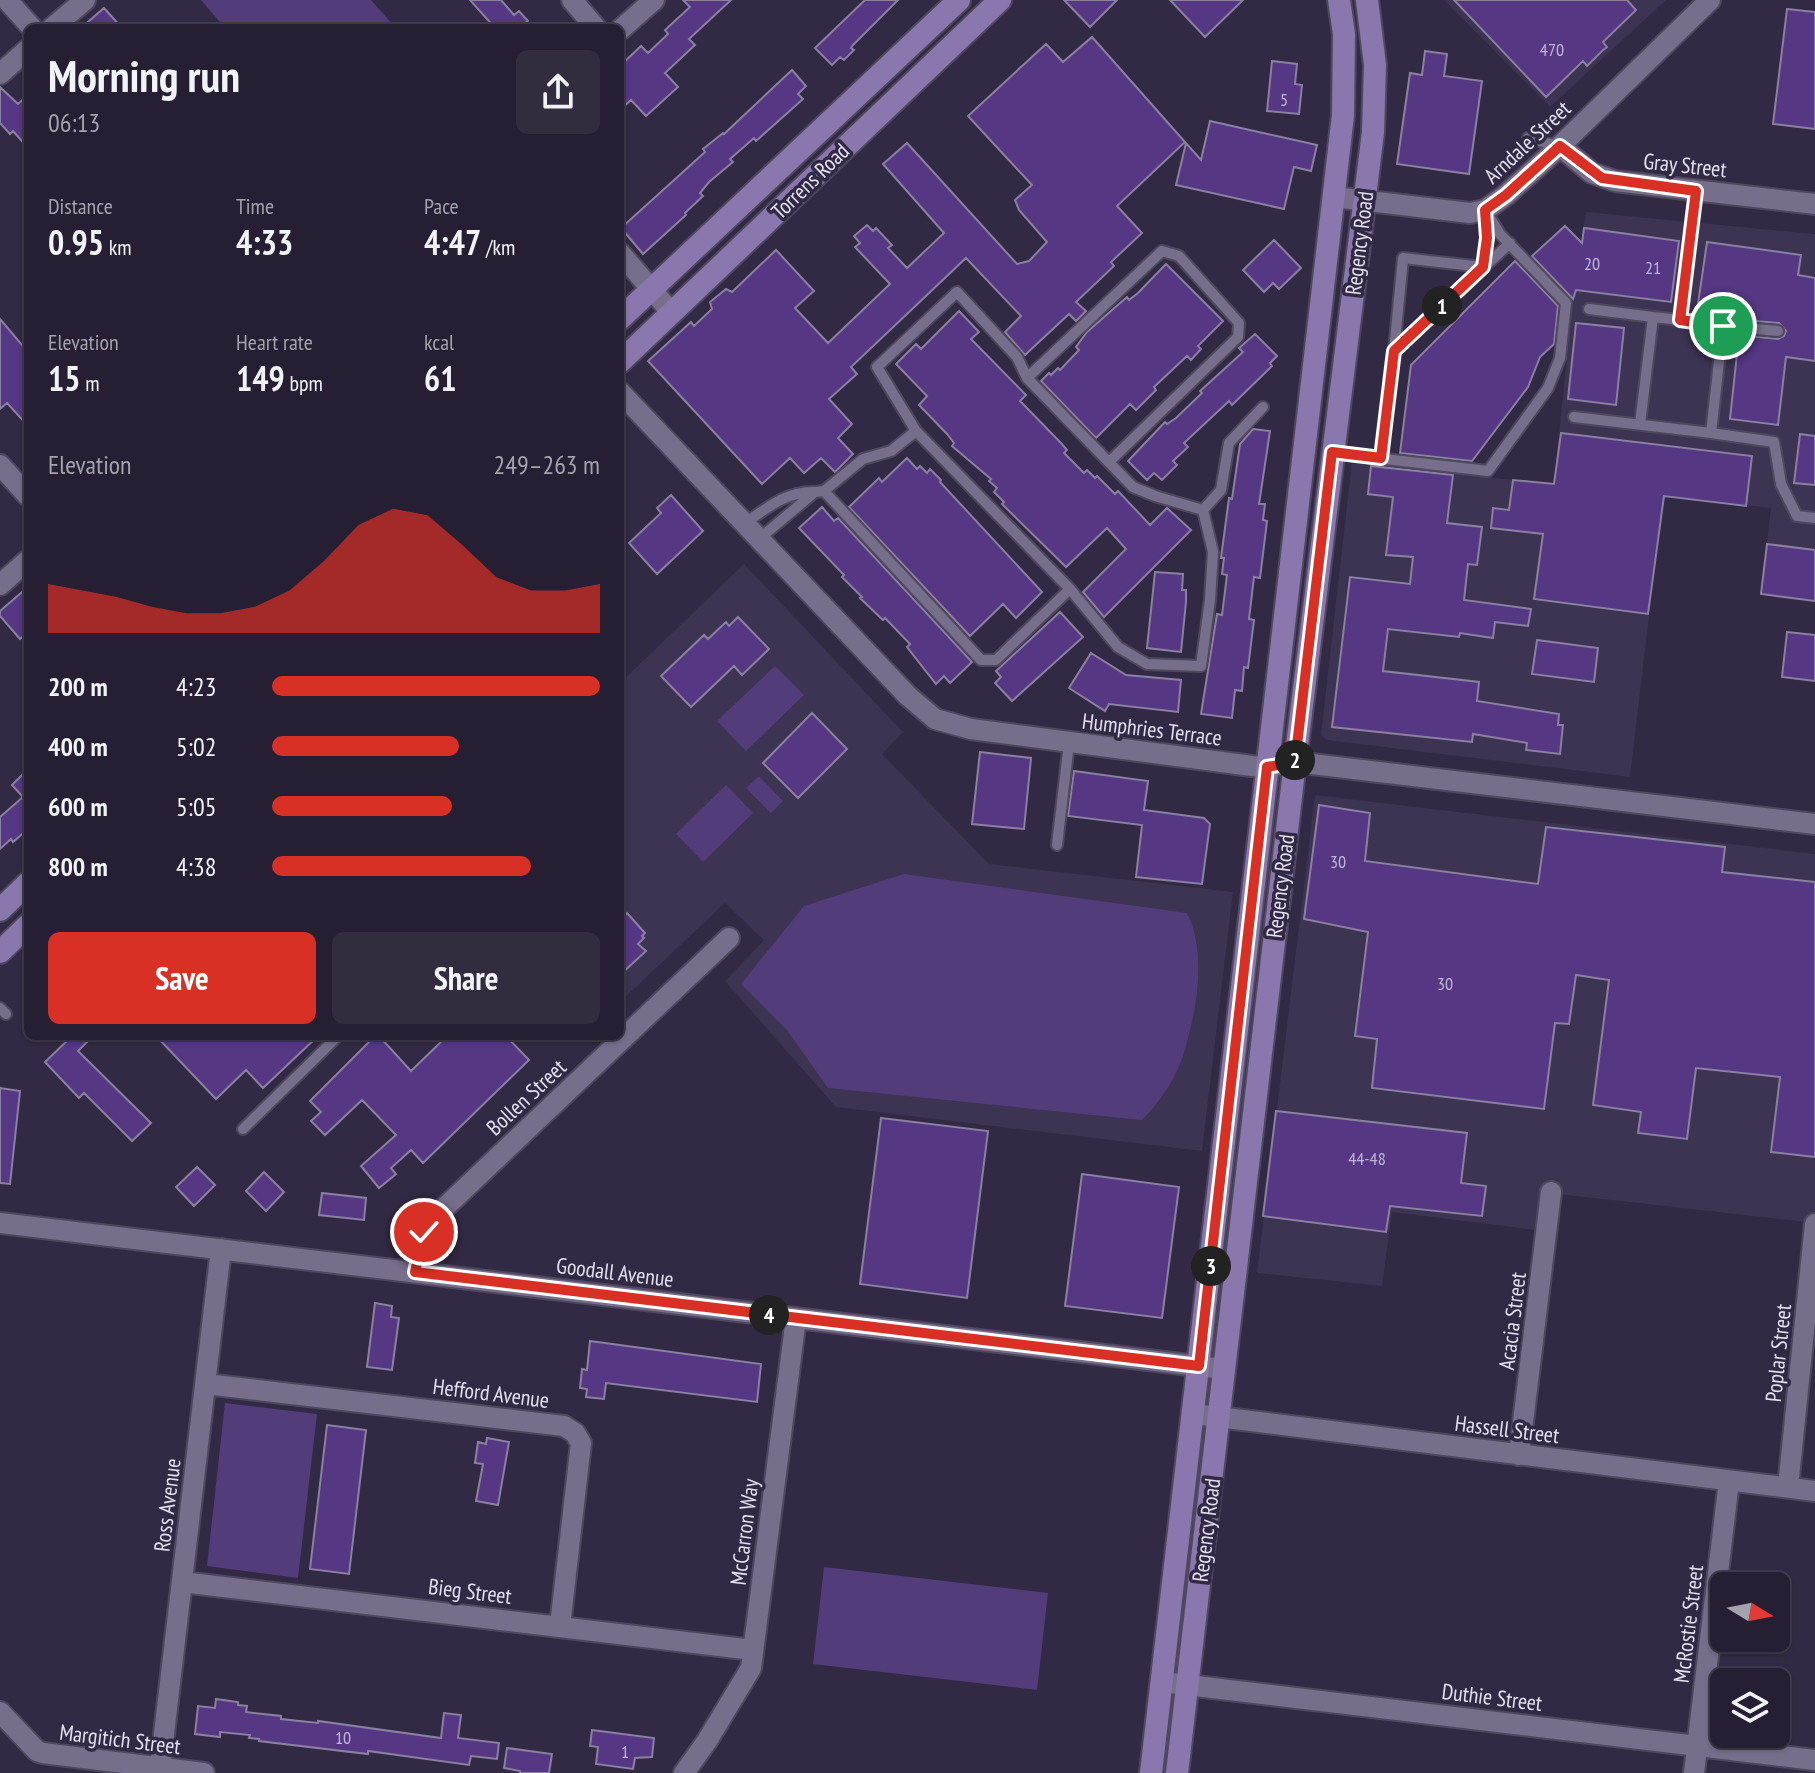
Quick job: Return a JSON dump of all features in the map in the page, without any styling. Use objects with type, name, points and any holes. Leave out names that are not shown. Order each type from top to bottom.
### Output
[{"type":"main road","name":"Torrens Road","points":[[624,315],[959,0]]},
{"type":"main road","name":"Torrens Road","points":[[624,358],[1000,0]]},
{"type":"main road","name":"Regency Road","points":[[1151,1773],[1343,115],[1344,34],[1339,0]]},
{"type":"main road","name":"Regency Road","points":[[1177,1773],[1332,452],[1373,132],[1375,65],[1367,0]]},
{"type":"main road","points":[[826,127],[844,148]]},
{"type":"main road","points":[[0,910],[24,887]]},
{"type":"main road","points":[[0,952],[24,929]]},
{"type":"street","points":[[7,0],[28,24]]},
{"type":"street","points":[[57,24],[85,0]]},
{"type":"street","points":[[572,0],[593,24]]},
{"type":"street","points":[[624,26],[654,0]]},
{"type":"street","name":"Arndale Street","points":[[1334,197],[1470,213],[1485,210],[1560,146],[1710,0]]},
{"type":"street","points":[[0,74],[24,53]]},
{"type":"street","name":"Gray Street","points":[[1560,146],[1602,178],[1815,204]]},
{"type":"street","points":[[624,258],[672,313]]},
{"type":"street","name":"Humphries Terrace","points":[[624,396],[908,696],[935,719],[971,729],[1267,767],[1295,762],[1815,824]]},
{"type":"street","points":[[0,465],[24,492]]},
{"type":"street","points":[[0,585],[24,564]]},
{"type":"street","name":"Bollen Street","points":[[624,1038],[729,938]]},
{"type":"street","name":"Bollen Street","points":[[415,1272],[424,1232],[440,1212],[621,1040]]},
{"type":"street","name":"Acacia Street","points":[[1519,1455],[1551,1192]]},
{"type":"street","name":"Goodall Avenue","points":[[0,1223],[1223,1369]]},
{"type":"street","name":"Poplar Street","points":[[1788,1487],[1815,1224]]},
{"type":"street","name":"Ross Avenue","points":[[160,1768],[221,1249]]},
{"type":"street","name":"McCarron Way","points":[[684,1773],[751,1668],[796,1318]]},
{"type":"street","name":"Hefford Avenue","points":[[206,1384],[564,1426],[575,1433],[581,1443],[560,1626]]},
{"type":"street","name":"Hassell Street","points":[[1194,1414],[1815,1491]]},
{"type":"street","name":"McRostie Street","points":[[1694,1773],[1729,1481]]},
{"type":"street","name":"Bieg Street","points":[[182,1582],[753,1650]]},
{"type":"street","name":"Duthie Street","points":[[1162,1682],[1815,1760]]},
{"type":"street","name":"Margitich Street","points":[[0,1712],[37,1751],[59,1765],[160,1768],[204,1773]]},
{"type":"lane","points":[[1528,138],[1560,146]]},
{"type":"lane","points":[[1680,320],[1696,191]]},
{"type":"lane","points":[[1332,452],[1488,471],[1548,388],[1560,358],[1566,303],[1510,243],[1485,210]]},
{"type":"lane","points":[[1483,267],[1487,238],[1485,210]]},
{"type":"lane","points":[[1394,351],[1510,243]]},
{"type":"lane","points":[[1027,378],[1162,251],[1179,256],[1239,323],[1238,337],[1109,462]]},
{"type":"lane","points":[[1381,458],[1403,258],[1483,267]]},
{"type":"lane","points":[[957,292],[1017,357],[1027,378],[1133,487],[1203,510],[1213,552],[1201,666],[1147,664],[1118,647],[1070,589],[916,431],[877,367],[957,292]]},
{"type":"lane","points":[[1589,309],[1778,331]]},
{"type":"lane","points":[[1640,424],[1653,317]]},
{"type":"lane","points":[[1711,433],[1723,326]]},
{"type":"lane","points":[[1203,510],[1221,490],[1229,443],[1263,407]]},
{"type":"lane","points":[[1574,417],[1774,442],[1781,484],[1797,516],[1815,518]]},
{"type":"lane","points":[[752,532],[819,491],[863,459],[891,451],[916,431]]},
{"type":"lane","points":[[752,532],[773,503],[797,492],[819,491],[981,660],[996,660],[1070,589]]},
{"type":"lane","points":[[1057,845],[1069,743]]},
{"type":"lane","points":[[243,1129],[334,1040]]},
{"type":"shaded area","points":[[201,0],[371,0],[392,24],[222,24]]},
{"type":"shaded area","points":[[1444,0],[1666,0],[1550,107]]},
{"type":"shaded area","points":[[1586,212],[1815,234],[1815,601],[1761,594],[1771,508],[1554,484],[1573,298]]},
{"type":"shaded area","points":[[1352,461],[1663,498],[1630,777],[1327,740],[1321,735]]},
{"type":"shaded area","points":[[744,564],[903,732],[882,754],[989,864],[1233,892],[1202,1151],[836,1107],[725,981],[764,940],[725,903],[624,998],[624,679]]},
{"type":"shaded area","points":[[775,666],[804,695],[746,751],[717,721]]},
{"type":"shaded area","points":[[759,776],[783,801],[771,813],[746,788]]},
{"type":"shaded area","points":[[726,785],[753,813],[703,862],[676,834]]},
{"type":"shaded area","points":[[1315,795],[1815,854],[1815,1223],[1540,1192],[1536,1230],[1392,1212],[1382,1286],[1257,1273]]},
{"type":"shaded area","points":[[904,874],[1187,913],[1197,946],[1198,963],[1193,1018],[1177,1071],[1142,1120],[828,1088],[787,1030],[741,984],[804,906]]},
{"type":"shaded area","points":[[225,1403],[317,1414],[298,1578],[207,1566]]},
{"type":"shaded area","points":[[824,1567],[1048,1593],[1037,1690],[813,1664]]},
{"type":"building","points":[[470,0],[501,0],[514,15],[519,11],[528,21],[524,24],[491,24]]},
{"type":"building","points":[[683,0],[731,0],[689,39],[695,45],[665,73],[678,87],[646,116],[631,100],[624,106],[624,62],[641,46],[648,53],[668,34],[665,30],[690,7]]},
{"type":"building","points":[[865,0],[898,0],[853,45],[851,48],[854,50],[844,60],[840,57],[832,65],[815,48]]},
{"type":"building","points":[[1064,0],[1117,0],[1090,27]]},
{"type":"building","points":[[1170,0],[1243,0],[1205,37]]},
{"type":"building","points":[[1454,0],[1627,0],[1636,10],[1603,42],[1607,47],[1587,66],[1583,61],[1546,97]]},
{"type":"building","points":[[104,8],[118,24],[86,24]]},
{"type":"building","points":[[1787,9],[1815,12],[1815,129],[1773,124]]},
{"type":"building","points":[[1092,37],[1185,142],[1117,206],[1142,233],[1111,262],[1114,266],[1076,302],[1086,311],[1076,321],[1069,314],[1025,355],[1005,332],[1021,316],[966,258],[851,367],[857,374],[829,399],[852,424],[838,438],[853,454],[835,472],[821,458],[804,473],[790,458],[762,484],[648,361],[691,322],[694,326],[712,309],[710,302],[726,289],[732,292],[776,250],[814,291],[795,308],[828,343],[890,284],[855,247],[860,243],[854,236],[867,225],[873,231],[876,228],[892,245],[888,248],[907,268],[944,233],[883,164],[907,143],[1017,264],[1029,261],[1047,242],[1019,210],[1015,200],[1032,185],[968,116],[1046,44],[1063,62]]},
{"type":"building","points":[[1425,51],[1447,54],[1444,76],[1482,81],[1469,174],[1397,164],[1410,73],[1422,75]]},
{"type":"building","points":[[1272,61],[1297,64],[1295,84],[1302,85],[1299,114],[1267,111]]},
{"type":"building","points":[[792,70],[806,86],[798,94],[803,99],[756,141],[754,138],[730,159],[733,162],[709,182],[700,193],[703,196],[686,215],[643,254],[624,232],[624,225],[705,152],[703,149],[724,134]]},
{"type":"building","points":[[0,87],[18,104],[24,99],[24,143],[0,123]]},
{"type":"building","points":[[1210,121],[1317,145],[1311,171],[1294,167],[1284,209],[1176,185],[1186,143],[1201,160]]},
{"type":"building","points":[[1565,226],[1582,243],[1584,228],[1679,241],[1671,302],[1576,290],[1573,299],[1532,256]]},
{"type":"building","points":[[1274,240],[1301,268],[1279,289],[1273,283],[1264,292],[1243,270]]},
{"type":"building","points":[[1707,242],[1801,255],[1798,275],[1815,278],[1815,361],[1786,357],[1778,425],[1730,419],[1739,335],[1778,339],[1786,331],[1779,323],[1741,320],[1742,310],[1698,304]]},
{"type":"building","points":[[1515,261],[1558,306],[1554,344],[1540,357],[1528,387],[1472,461],[1400,453],[1411,365]]},
{"type":"building","points":[[1166,264],[1223,321],[1198,346],[1201,349],[1191,360],[1187,356],[1154,387],[1156,390],[1136,410],[1130,404],[1096,438],[1041,381],[1049,373],[1051,375],[1058,368],[1060,370],[1079,350],[1076,347],[1087,332],[1127,297],[1129,300],[1138,293]]},
{"type":"building","points":[[959,311],[979,332],[971,339],[1026,395],[1020,401],[1061,443],[1067,450],[1064,453],[1084,473],[1087,470],[1095,478],[1097,476],[1115,494],[1118,491],[1150,525],[1167,508],[1191,530],[1104,617],[1083,592],[1126,549],[1107,528],[1066,567],[1002,504],[1004,502],[994,492],[997,488],[989,481],[991,479],[952,446],[954,443],[947,434],[919,405],[927,396],[896,364],[916,344],[921,349]]},
{"type":"building","points":[[0,319],[24,347],[24,422],[7,403],[0,409]]},
{"type":"building","points":[[1576,323],[1624,328],[1616,405],[1568,399]]},
{"type":"building","points":[[1255,334],[1277,356],[1270,363],[1272,366],[1232,405],[1229,401],[1184,443],[1188,447],[1173,461],[1177,465],[1162,480],[1154,473],[1147,480],[1128,461],[1165,422],[1167,424],[1176,418],[1243,352],[1239,348]]},
{"type":"building","points":[[1253,429],[1270,431],[1259,504],[1265,504],[1263,520],[1267,521],[1260,578],[1254,577],[1249,619],[1254,620],[1248,668],[1244,667],[1242,691],[1235,690],[1232,718],[1201,714],[1217,614],[1222,615],[1227,575],[1222,574],[1224,558],[1221,558],[1229,498],[1232,499],[1240,444]]},
{"type":"building","points":[[1561,433],[1752,456],[1746,506],[1664,496],[1648,614],[1534,599],[1543,534],[1491,528],[1493,508],[1509,510],[1513,480],[1554,484]]},
{"type":"building","points":[[1800,434],[1815,436],[1815,485],[1794,483]]},
{"type":"building","points":[[907,458],[917,469],[920,466],[927,473],[930,469],[1042,592],[1016,618],[1003,604],[970,636],[849,507],[879,478],[882,482]]},
{"type":"building","points":[[1371,466],[1453,475],[1447,523],[1482,527],[1477,565],[1468,564],[1464,600],[1531,609],[1528,626],[1495,622],[1493,638],[1388,629],[1383,671],[1479,682],[1477,701],[1559,714],[1558,725],[1563,725],[1560,754],[1526,750],[1527,743],[1473,734],[1472,742],[1332,727],[1350,577],[1410,584],[1413,557],[1386,555],[1393,497],[1368,494]]},
{"type":"building","points":[[671,495],[703,531],[657,574],[629,543],[661,513],[657,508]]},
{"type":"building","points":[[822,507],[834,521],[838,518],[972,662],[950,683],[944,676],[936,684],[907,647],[910,644],[860,598],[842,577],[844,575],[799,528]]},
{"type":"building","points":[[1767,544],[1815,550],[1815,601],[1761,594]]},
{"type":"building","points":[[1155,572],[1183,574],[1182,590],[1186,590],[1186,602],[1181,652],[1147,648]]},
{"type":"building","points":[[24,590],[24,636],[20,639],[0,616],[0,611]]},
{"type":"building","points":[[1060,612],[1083,637],[1012,701],[995,683],[1001,677],[996,671]]},
{"type":"building","points":[[738,617],[769,649],[742,675],[734,666],[691,707],[661,676],[704,635],[708,639],[726,622],[729,626]]},
{"type":"building","points":[[1787,632],[1815,635],[1815,681],[1782,677]]},
{"type":"building","points":[[1537,640],[1598,648],[1594,682],[1532,674]]},
{"type":"building","points":[[1091,653],[1126,675],[1181,680],[1178,712],[1109,704],[1105,711],[1069,688]]},
{"type":"building","points":[[812,713],[847,749],[798,798],[763,763]]},
{"type":"building","points":[[980,752],[1031,758],[1024,829],[972,824]]},
{"type":"building","points":[[1074,771],[1148,781],[1144,810],[1204,818],[1210,824],[1202,884],[1136,877],[1142,825],[1068,816]]},
{"type":"building","points":[[24,773],[24,832],[0,849],[0,817],[23,797],[12,785]]},
{"type":"building","points":[[1319,805],[1370,813],[1365,861],[1538,884],[1546,827],[1725,847],[1722,872],[1815,882],[1815,1157],[1771,1152],[1780,1077],[1696,1068],[1687,1139],[1638,1133],[1641,1112],[1593,1105],[1609,980],[1576,975],[1569,1024],[1555,1023],[1544,1109],[1372,1088],[1377,1039],[1355,1036],[1368,932],[1304,919]]},
{"type":"building","points":[[627,913],[645,933],[638,944],[646,951],[624,971],[624,916]]},
{"type":"building","points":[[68,1040],[89,1040],[78,1051],[151,1123],[132,1141],[84,1093],[79,1098],[45,1062]]},
{"type":"building","points":[[160,1040],[314,1040],[263,1088],[246,1070],[216,1099]]},
{"type":"building","points":[[371,1040],[383,1040],[411,1071],[443,1040],[510,1040],[529,1060],[423,1163],[411,1150],[391,1168],[396,1174],[379,1188],[361,1166],[396,1135],[362,1100],[325,1135],[311,1121],[321,1112],[310,1101]]},
{"type":"building","points":[[0,1088],[20,1091],[10,1184],[0,1183]]},
{"type":"building","points":[[1276,1111],[1467,1133],[1461,1183],[1486,1186],[1482,1216],[1390,1206],[1386,1232],[1263,1216]]},
{"type":"building","points":[[881,1118],[988,1131],[967,1298],[860,1284]]},
{"type":"building","points":[[197,1167],[215,1185],[194,1206],[176,1187]]},
{"type":"building","points":[[264,1172],[284,1192],[266,1211],[246,1191]]},
{"type":"building","points":[[1082,1174],[1179,1187],[1162,1318],[1065,1306]]},
{"type":"building","points":[[322,1193],[366,1198],[364,1220],[319,1215]]},
{"type":"building","points":[[375,1303],[392,1306],[391,1317],[399,1318],[392,1370],[367,1367]]},
{"type":"building","points":[[590,1341],[761,1364],[757,1402],[606,1383],[604,1399],[586,1397],[587,1389],[580,1388],[582,1369],[587,1370]]},
{"type":"building","points":[[327,1425],[366,1430],[349,1574],[310,1569]]},
{"type":"building","points":[[487,1438],[509,1442],[498,1505],[476,1501],[483,1464],[475,1463],[478,1442],[486,1444]]},
{"type":"building","points":[[216,1699],[238,1702],[238,1705],[247,1706],[246,1712],[281,1716],[281,1719],[441,1738],[444,1713],[461,1715],[458,1738],[499,1743],[497,1759],[471,1756],[469,1765],[368,1751],[368,1754],[259,1741],[249,1738],[250,1735],[220,1732],[220,1737],[195,1734],[198,1706],[215,1708]]},
{"type":"building","points":[[592,1730],[654,1738],[652,1757],[635,1758],[633,1769],[596,1764],[598,1747],[590,1746]]},
{"type":"building","points":[[507,1748],[552,1754],[549,1773],[520,1773],[504,1768]]},
{"type":"route","points":[[424,1232],[415,1272],[1199,1366],[1267,767],[1295,762],[1332,452],[1381,458],[1394,351],[1483,267],[1487,238],[1485,210],[1560,146],[1602,178],[1696,191],[1680,320],[1723,326]]}]
